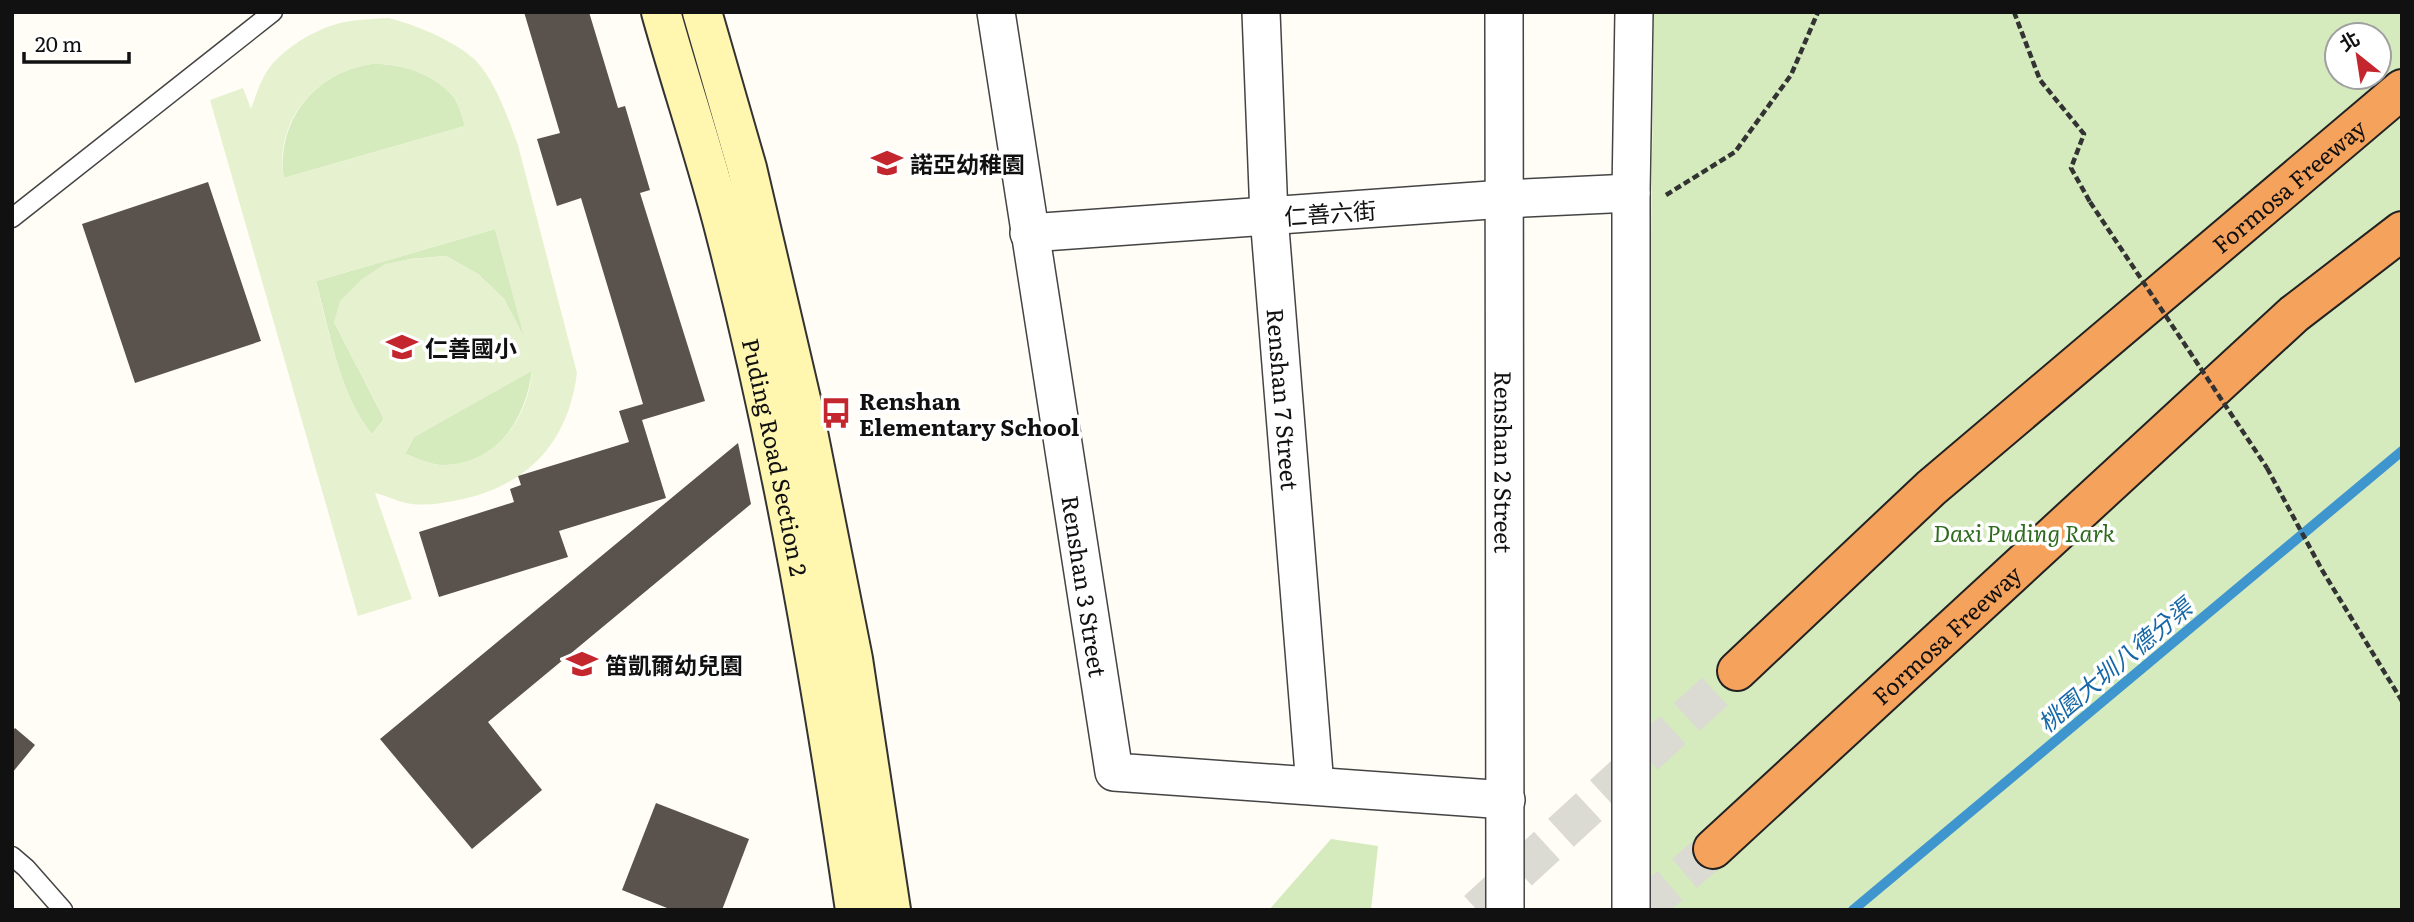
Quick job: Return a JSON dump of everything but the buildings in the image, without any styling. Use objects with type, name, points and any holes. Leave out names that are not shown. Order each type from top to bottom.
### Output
[{"type":"highway","name":"Formosa Freeway","points":[[1737,671],[1931,488],[2402,89]]},
{"type":"highway","name":"Formosa Freeway","points":[[1713,849],[2294,314],[2402,231]]},
{"type":"street","name":"Puding Road Section 2","points":[[661,12],[726,234],[771,431],[835,776],[855,910]]},
{"type":"street","name":"Puding Road Section 2","points":[[702,12],[747,168],[804,412],[853,659],[891,910]]},
{"type":"street","name":"Renshan 3 Street","points":[[996,12],[1114,772],[1506,800]]},
{"type":"street","name":"Renshan 7 Street","points":[[1261,12],[1269,216],[1315,786]]},
{"type":"street","name":"Renshan 2 Street","points":[[1504,12],[1505,910]]},
{"type":"street","points":[[1631,910],[1646,195],[1634,12]]},
{"type":"street","name":"仁善六街","points":[[1030,233],[1504,199],[1646,195]]},
{"type":"lane","points":[[12,218],[273,12]]},
{"type":"lane","points":[[12,856],[26,867],[63,910]]},
{"type":"path","points":[[1646,195],[1735,152],[1791,75],[1818,12]]},
{"type":"path","points":[[2014,12],[2040,80],[2084,134],[2071,168],[2090,202],[2267,468],[2322,570],[2402,701]]},
{"type":"green space","name":"Daxi Puding Rark","points":[[1654,12],[2402,12],[2402,910],[1642,910]]},
{"type":"green space","points":[[389,18],[454,44],[481,66],[494,87],[518,145],[577,373],[564,422],[553,442],[522,474],[502,486],[479,495],[430,504],[406,503],[375,493],[412,599],[358,616],[210,100],[243,88],[251,109],[270,66],[300,41],[341,23]],"holes":[[[372,64],[394,65],[426,75],[444,87],[454,98],[465,126],[284,178],[286,137],[303,103],[333,77]],[[495,229],[524,337],[504,299],[478,274],[446,256],[385,264],[362,279],[340,301],[334,322],[384,419],[372,434],[361,420],[344,383],[316,281]],[[532,371],[524,406],[516,422],[493,448],[478,457],[461,463],[428,463],[405,454],[414,437]]]},
{"type":"green space","points":[[372,64],[394,65],[415,71],[444,87],[454,98],[465,126],[284,178],[286,137],[293,119],[304,103],[333,77]]},
{"type":"green space","points":[[495,229],[526,341],[504,299],[478,274],[446,256],[410,259],[385,265],[334,322],[384,419],[372,434],[361,419],[344,382],[316,281]]},
{"type":"green space","points":[[532,370],[529,388],[515,422],[493,448],[461,463],[442,465],[405,454],[414,437]]},
{"type":"green space","points":[[1331,839],[1378,846],[1371,910],[1269,910]]},
{"type":"waterway","name":"桃園大圳八德分渠","points":[[1853,910],[2402,451]]},
{"type":"tunnel","points":[[1477,910],[1737,671]]},
{"type":"tunnel","points":[[1641,910],[1713,849]]},
{"type":"place","name":"諾亞幼稚園","points":[[887,163]]},
{"type":"place","name":"仁善國小","points":[[402,347]]},
{"type":"place","name":"Renshan Elementary School","points":[[836,413]]},
{"type":"place","name":"笛凱爾幼兒園","points":[[582,664]]}]
